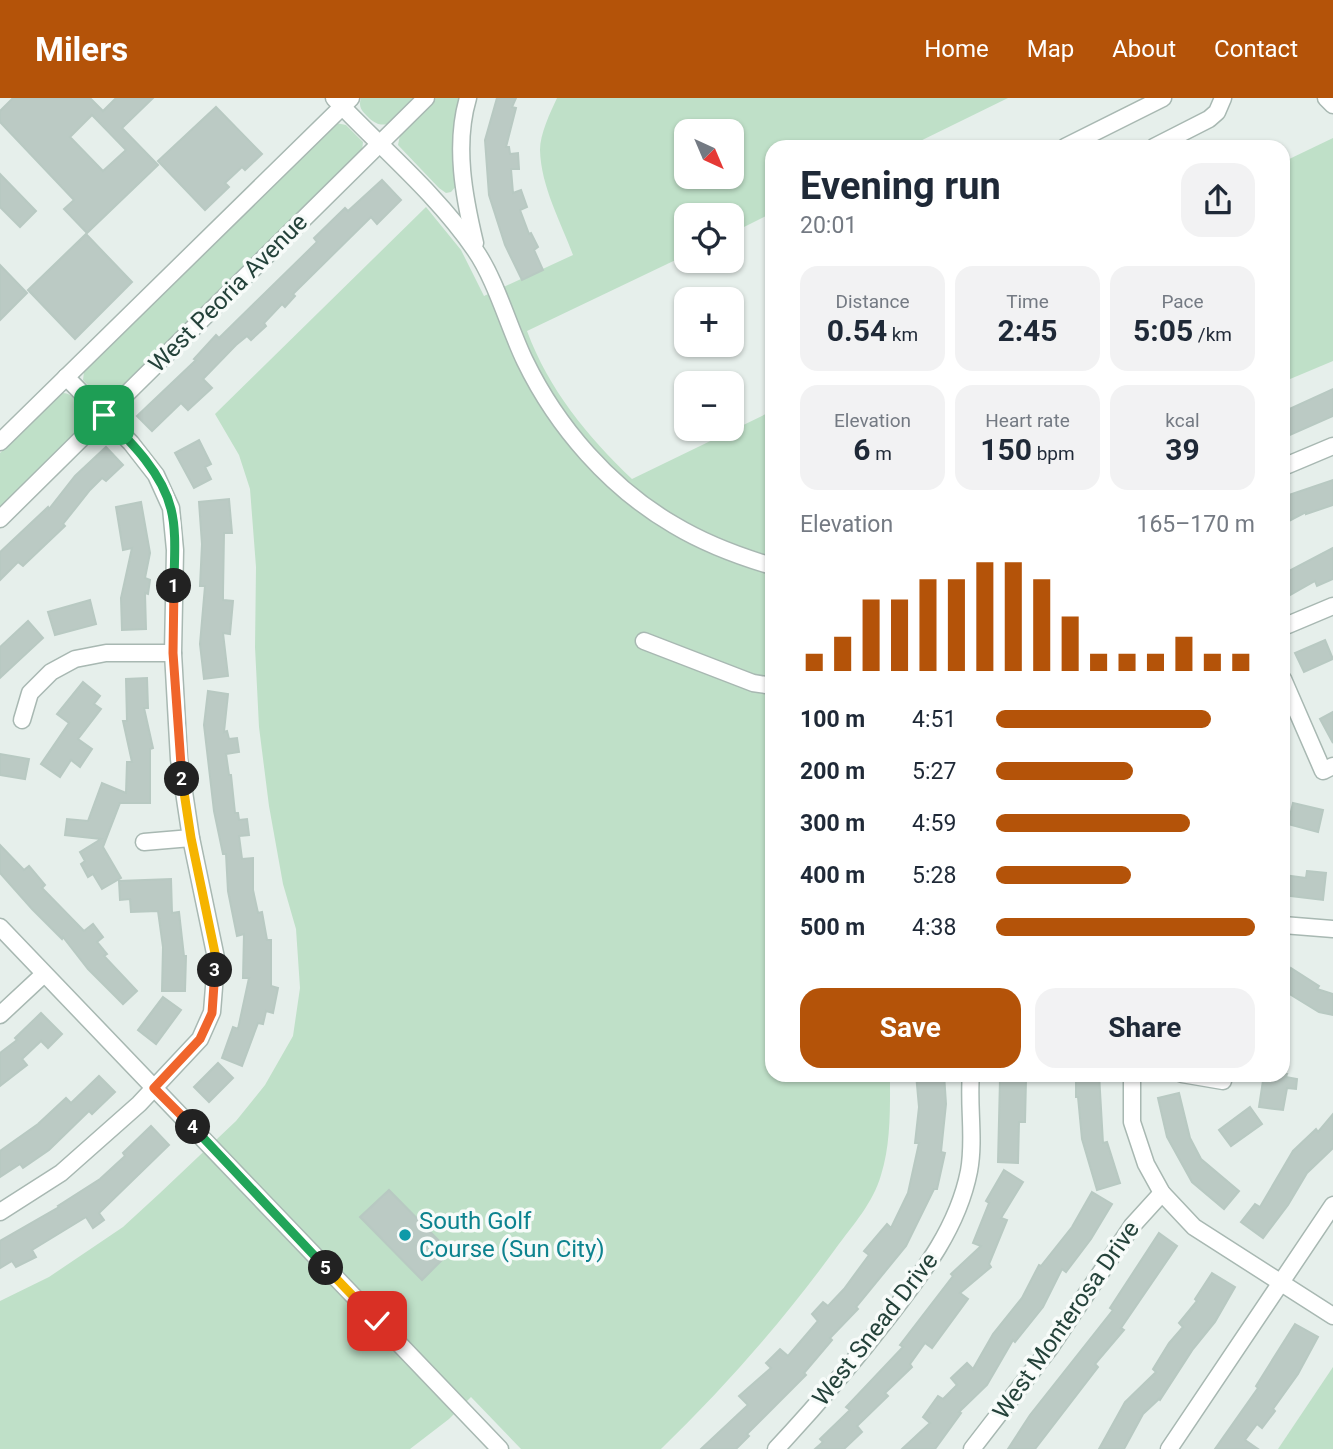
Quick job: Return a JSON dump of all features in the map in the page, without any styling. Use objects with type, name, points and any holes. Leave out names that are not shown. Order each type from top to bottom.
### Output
[{"type":"street","name":"West Peoria Avenue","points":[[0,519],[426,98]]},
{"type":"street","points":[[468,98],[462,133],[465,204],[477,252],[524,360],[540,388],[566,428],[591,457],[625,489],[673,525],[738,556],[765,564]]},
{"type":"street","points":[[1079,140],[1163,98]]},
{"type":"street","points":[[1167,140],[1217,112],[1223,98]]},
{"type":"street","points":[[1326,98],[1333,105]]},
{"type":"street","points":[[0,442],[342,101],[379,144],[438,203],[477,252]]},
{"type":"street","points":[[0,1212],[61,1173],[93,1147],[200,1039],[212,1013],[216,958],[191,838],[179,759],[173,653],[175,550],[171,508],[156,475],[131,443],[66,377]]},
{"type":"street","points":[[1290,464],[1333,446]]},
{"type":"street","points":[[1290,624],[1333,606]]},
{"type":"street","points":[[645,641],[753,683],[765,685]]},
{"type":"street","points":[[22,720],[30,693],[51,672],[75,659],[106,653],[173,653]]},
{"type":"street","points":[[1290,693],[1328,769]]},
{"type":"street","points":[[145,842],[191,838]]},
{"type":"street","points":[[1290,926],[1333,929]]},
{"type":"street","points":[[0,927],[500,1449]]},
{"type":"street","points":[[0,1015],[44,974]]},
{"type":"street","name":"West Snead Drive","points":[[776,1449],[868,1343],[941,1245],[961,1198],[969,1170],[971,1082]]},
{"type":"street","points":[[1132,1082],[1132,1122],[1146,1164],[1162,1193],[1194,1227],[1333,1316]]},
{"type":"street","name":"West Monterosa Drive","points":[[972,1449],[1051,1348],[1132,1226],[1162,1193]]},
{"type":"street","points":[[1169,1449],[1333,1205]]},
{"type":"green space","points":[[361,98],[417,98],[394,121],[382,125],[375,123],[364,113],[360,106]]},
{"type":"green space","points":[[436,98],[462,98],[457,185],[451,192],[446,193],[398,145],[400,135]]},
{"type":"green space","name":"South Golf Course (Sun City)","points":[[557,98],[1008,98],[922,140],[765,140],[765,216],[744,227],[744,203],[674,203],[674,261],[527,331],[546,373],[571,411],[632,479],[710,441],[744,441],[744,425],[765,414],[765,1082],[890,1082],[888,1138],[877,1185],[856,1222],[775,1327],[708,1402],[661,1449],[521,1449],[471,1397],[449,1419],[410,1449],[0,1449],[0,1301],[49,1277],[123,1227],[236,1121],[265,1085],[293,1036],[300,988],[296,929],[283,884],[259,727],[255,647],[256,567],[250,489],[239,455],[215,414],[426,207],[461,250],[484,296],[573,255],[544,177],[540,150],[542,137]]},
{"type":"green space","points":[[336,123],[346,125],[363,142],[362,151],[113,398],[101,399],[83,380],[87,367]]},
{"type":"green space","points":[[1333,138],[1333,361],[1290,379],[1290,159]]},
{"type":"green space","points":[[63,393],[79,401],[90,416],[89,420],[0,510],[0,453]]},
{"type":"green space","points":[[1333,1367],[1333,1449],[1278,1449]]},
{"type":"building","points":[[13,98],[90,98],[103,111],[116,98],[153,98],[122,128],[158,165],[87,233],[64,209],[74,200],[0,122],[0,111]],"holes":[[[92,115],[126,150],[103,171],[70,137]]]},
{"type":"building","points":[[497,98],[516,98],[512,107],[516,108],[506,147],[509,147],[510,154],[518,153],[519,169],[511,169],[513,193],[521,190],[527,207],[520,210],[529,234],[531,233],[538,247],[534,250],[543,270],[522,280],[505,245],[489,195],[485,140]]},
{"type":"building","points":[[216,107],[262,154],[245,170],[242,167],[225,183],[229,187],[205,210],[158,161]]},
{"type":"building","points":[[0,174],[36,211],[20,227],[0,207]]},
{"type":"building","points":[[382,180],[401,200],[377,224],[371,217],[293,294],[295,296],[285,307],[282,304],[264,323],[266,326],[251,340],[247,336],[236,345],[203,379],[212,388],[188,410],[181,403],[152,431],[137,416],[196,360],[194,359],[216,335],[219,338],[317,242],[314,238],[345,208],[348,211]]},
{"type":"building","points":[[86,234],[132,282],[75,339],[28,290]]},
{"type":"building","points":[[0,265],[27,293],[0,320]]},
{"type":"building","points":[[1333,389],[1333,416],[1290,435],[1290,409]]},
{"type":"building","points":[[199,440],[211,464],[205,467],[211,479],[194,488],[175,453]]},
{"type":"building","points":[[106,447],[123,465],[106,481],[102,478],[90,490],[63,524],[65,526],[23,566],[18,562],[0,580],[0,552],[48,507],[49,509],[75,476]]},
{"type":"building","points":[[1333,480],[1333,505],[1306,512],[1290,520],[1290,495]]},
{"type":"building","points":[[229,499],[232,533],[224,533],[223,593],[223,600],[233,601],[230,634],[223,633],[228,676],[204,679],[200,644],[205,586],[200,586],[202,544],[199,502]]},
{"type":"building","points":[[141,502],[150,553],[145,578],[150,580],[148,594],[145,593],[146,629],[122,630],[121,598],[132,548],[123,550],[116,507]]},
{"type":"building","points":[[1333,548],[1333,579],[1317,586],[1315,581],[1290,595],[1290,570]]},
{"type":"building","points":[[90,600],[96,624],[55,635],[48,612]]},
{"type":"building","points":[[28,621],[43,638],[0,678],[0,647]]},
{"type":"building","points":[[1325,640],[1333,659],[1304,672],[1295,653]]},
{"type":"building","points":[[147,678],[148,708],[144,708],[153,748],[150,749],[150,803],[120,803],[103,847],[121,878],[102,889],[93,874],[88,877],[81,864],[85,861],[80,852],[101,839],[65,835],[67,819],[88,821],[102,783],[126,793],[127,762],[132,762],[123,721],[127,721],[126,679]]},
{"type":"building","points":[[83,682],[100,696],[94,704],[101,709],[78,739],[92,749],[80,767],[71,760],[60,777],[41,764],[69,723],[57,714]]},
{"type":"building","points":[[208,691],[228,694],[224,732],[227,731],[229,739],[237,738],[239,752],[226,754],[229,775],[235,813],[238,813],[239,820],[247,819],[249,835],[239,836],[242,859],[253,858],[253,890],[258,913],[262,912],[267,940],[271,940],[271,986],[278,988],[273,1013],[266,1011],[263,1024],[258,1023],[242,1066],[222,1058],[233,1027],[238,1029],[249,978],[243,978],[244,934],[237,936],[228,891],[226,854],[223,854],[214,811],[204,725]]},
{"type":"building","points":[[1333,712],[1333,743],[1320,719]]},
{"type":"building","points":[[0,754],[29,759],[25,779],[0,775]]},
{"type":"building","points":[[1293,803],[1323,810],[1318,832],[1290,825]]},
{"type":"building","points":[[0,845],[24,870],[29,866],[45,885],[42,888],[84,931],[93,924],[103,937],[97,942],[107,954],[104,956],[137,991],[123,1004],[88,969],[63,937],[62,939],[32,909],[0,873]]},
{"type":"building","points":[[1307,871],[1326,873],[1323,900],[1290,896],[1290,876],[1306,878]]},
{"type":"building","points":[[171,879],[172,913],[179,912],[186,956],[185,991],[162,991],[163,947],[158,911],[131,912],[130,899],[120,900],[119,881]]},
{"type":"building","points":[[1290,970],[1319,986],[1317,989],[1333,994],[1333,1015],[1319,1012],[1290,994]]},
{"type":"building","points":[[163,997],[181,1010],[156,1044],[138,1030]]},
{"type":"building","points":[[41,1013],[62,1034],[48,1048],[41,1041],[22,1059],[27,1065],[0,1086],[0,1053],[17,1040],[15,1038]]},
{"type":"building","points":[[218,1063],[233,1078],[209,1102],[194,1087]]},
{"type":"building","points":[[99,1076],[115,1092],[92,1114],[89,1111],[49,1150],[23,1168],[20,1164],[0,1177],[0,1151],[38,1124],[66,1098],[71,1103]]},
{"type":"building","points":[[1290,1078],[1297,1079],[1296,1089],[1287,1088],[1283,1110],[1259,1107],[1263,1082],[1290,1082]]},
{"type":"building","points":[[917,1082],[945,1082],[946,1104],[941,1152],[945,1153],[937,1189],[934,1189],[906,1246],[856,1307],[858,1309],[830,1338],[832,1340],[804,1373],[806,1375],[747,1434],[749,1436],[736,1449],[701,1449],[748,1405],[739,1396],[771,1368],[766,1363],[780,1349],[788,1356],[818,1321],[812,1314],[823,1302],[828,1306],[844,1289],[869,1255],[864,1251],[887,1224],[891,1228],[908,1193],[919,1143],[915,1143],[919,1107]]},
{"type":"building","points":[[1000,1082],[1026,1082],[1025,1122],[1019,1122],[1018,1163],[998,1162]]},
{"type":"building","points":[[1076,1082],[1099,1082],[1103,1143],[1107,1142],[1120,1183],[1097,1190],[1082,1139]]},
{"type":"building","points":[[1179,1093],[1190,1138],[1201,1159],[1239,1191],[1224,1209],[1192,1182],[1167,1137],[1158,1098]]},
{"type":"building","points":[[1250,1107],[1262,1124],[1231,1146],[1219,1130]]},
{"type":"building","points":[[1333,1114],[1333,1148],[1307,1173],[1288,1205],[1263,1238],[1241,1222],[1255,1204],[1260,1207],[1293,1151],[1316,1129],[1318,1132]]},
{"type":"building","points":[[151,1126],[169,1145],[99,1213],[104,1220],[93,1228],[86,1217],[32,1250],[36,1257],[16,1267],[12,1261],[0,1268],[0,1241],[59,1207],[100,1179]]},
{"type":"building","points":[[1004,1170],[1023,1182],[1001,1218],[1007,1220],[989,1264],[991,1267],[960,1293],[968,1299],[932,1348],[925,1343],[910,1364],[912,1367],[885,1393],[888,1396],[857,1426],[862,1432],[844,1449],[815,1449],[823,1442],[820,1439],[850,1410],[846,1407],[903,1347],[900,1345],[953,1276],[951,1274],[981,1246],[973,1243],[989,1203],[986,1201]]},
{"type":"building","name":"South Golf Course (Sun City)","points":[[389,1190],[450,1252],[422,1280],[360,1217]]},
{"type":"building","points":[[1092,1192],[1112,1204],[1091,1239],[1066,1272],[1062,1269],[1043,1307],[1015,1342],[1013,1340],[987,1385],[959,1412],[961,1413],[935,1449],[902,1449],[930,1423],[923,1417],[938,1396],[943,1399],[957,1385],[951,1378],[967,1363],[973,1369],[993,1334],[1022,1298],[1039,1265],[1041,1266],[1072,1227]]},
{"type":"building","points":[[1159,1233],[1177,1246],[1121,1328],[1124,1330],[1095,1364],[1098,1367],[1035,1449],[1008,1449],[1030,1415],[1113,1310],[1110,1308]]},
{"type":"building","points":[[1212,1273],[1235,1287],[1215,1322],[1193,1349],[1160,1400],[1143,1414],[1124,1449],[1099,1449],[1125,1402],[1156,1372],[1153,1369],[1183,1327],[1179,1323],[1197,1301],[1195,1299]]},
{"type":"building","points":[[1295,1324],[1318,1337],[1298,1374],[1273,1409],[1275,1411],[1262,1428],[1257,1424],[1245,1440],[1258,1449],[1215,1449],[1258,1388],[1256,1386]]},
{"type":"place","name":"South Golf Course (Sun City)","points":[[405,1235]]},
{"type":"route","points":[[104,415],[156,475],[171,508],[175,550],[173,653],[179,759],[191,838],[216,958],[212,1013],[200,1039],[154,1088],[377,1321]]}]
